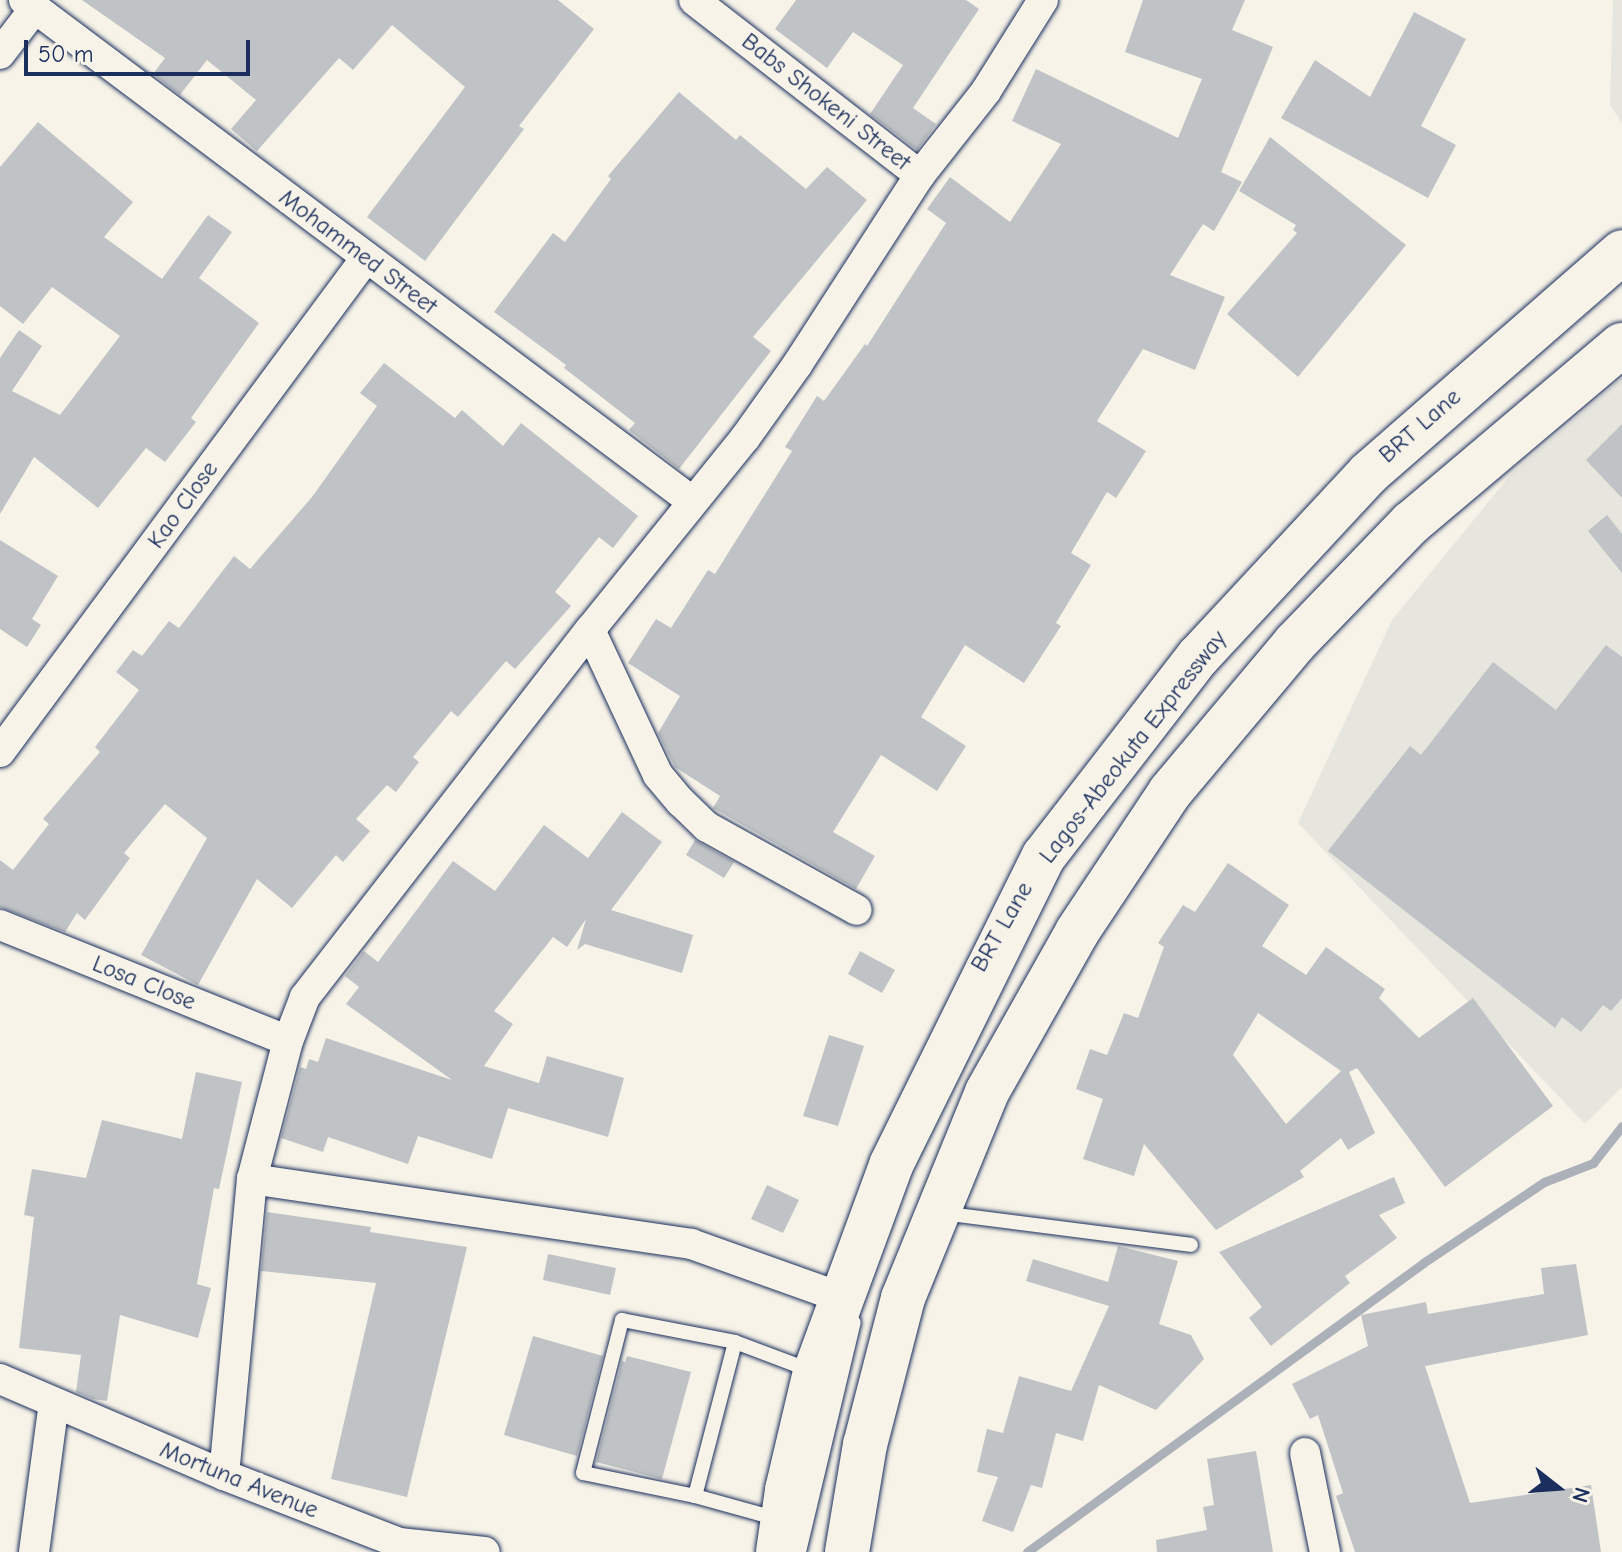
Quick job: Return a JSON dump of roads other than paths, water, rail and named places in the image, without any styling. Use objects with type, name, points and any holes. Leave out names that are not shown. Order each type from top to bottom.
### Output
[{"type":"highway","name":"Lagos-Abeokuta Expressway","points":[[787,1541],[815,1372],[850,1302],[891,1165],[1044,856],[1198,657],[1369,473],[1622,252]]},
{"type":"highway","points":[[847,1552],[865,1445],[903,1298],[987,1092],[1077,932],[1170,792],[1295,643],[1411,523],[1622,345]]},
{"type":"street","name":"Babs Shokeni Street","points":[[694,0],[920,175]]},
{"type":"street","points":[[224,1475],[252,1179],[288,1041],[305,997],[590,630],[745,438],[797,365],[920,175],[986,91],[1043,0]]},
{"type":"street","points":[[0,54],[30,4]]},
{"type":"street","name":"Mohammed Street","points":[[30,4],[693,502]]},
{"type":"street","name":"Kao Close","points":[[0,752],[366,258]]},
{"type":"street","points":[[590,630],[658,775],[681,802],[707,827],[857,910]]},
{"type":"street","name":"Losa Close","points":[[0,925],[288,1041]]},
{"type":"street","points":[[252,1179],[691,1244],[850,1302]]},
{"type":"street","name":"Mortuna Avenue","points":[[0,1379],[398,1547],[485,1552]]},
{"type":"street","points":[[34,1552],[54,1403]]},
{"type":"street","points":[[1305,1453],[1325,1552]]},
{"type":"lane","points":[[1113,793],[1166,717],[1198,682]]},
{"type":"lane","name":"BRT Lane","points":[[921,1140],[1007,956],[1031,919]]},
{"type":"lane","points":[[937,1213],[1191,1245]]},
{"type":"lane","points":[[815,1372],[735,1342],[622,1320],[583,1473],[695,1496],[787,1541],[850,1302]]},
{"type":"lane","points":[[695,1496],[735,1342]]},
{"type":"waterway","points":[[1027,1552],[1423,1263],[1544,1182],[1593,1163],[1622,1126]]}]
